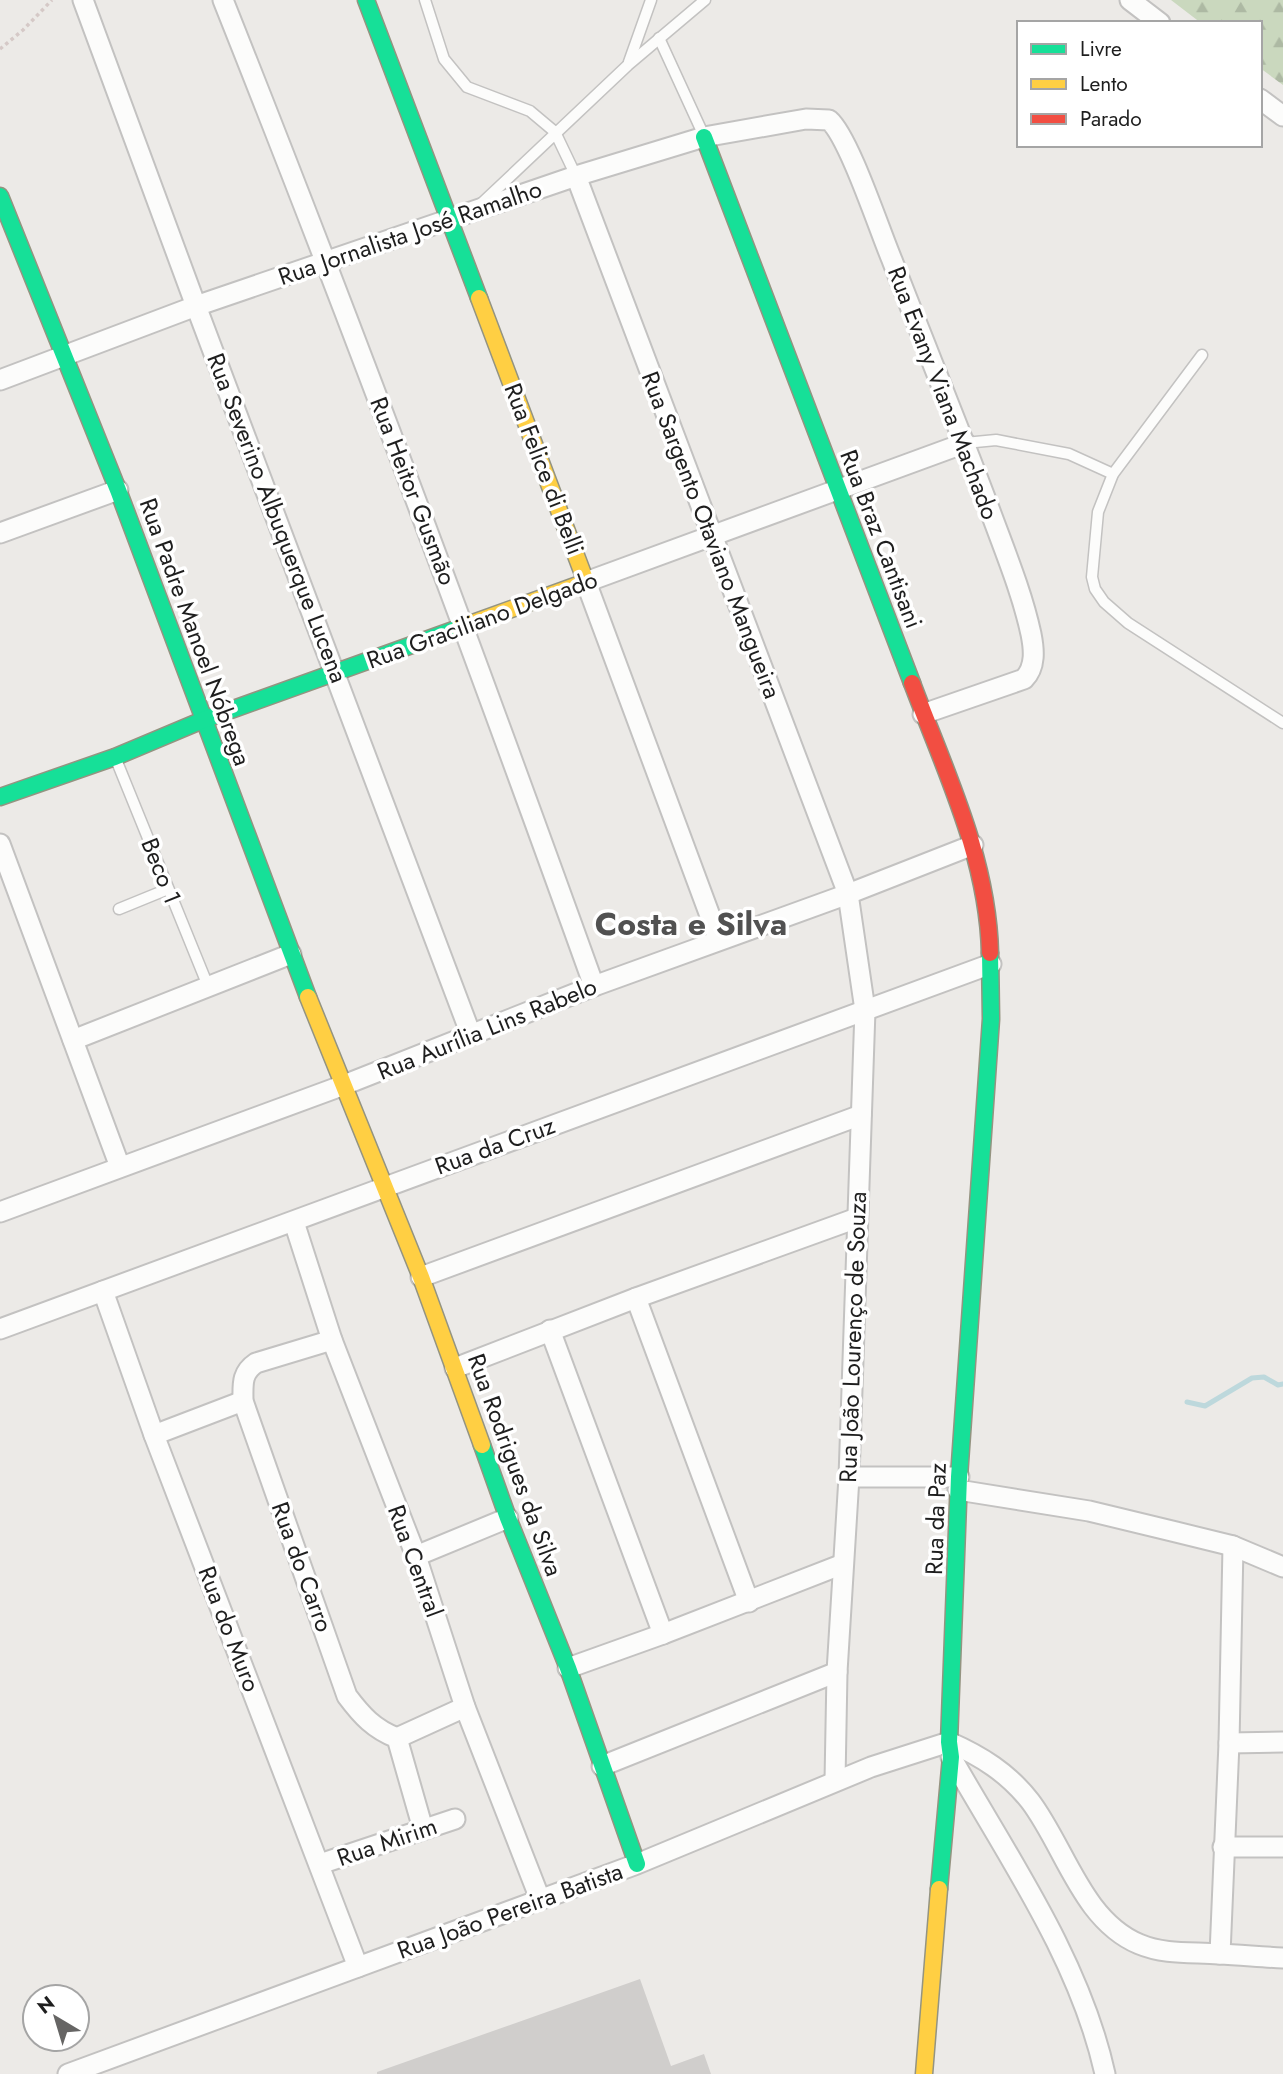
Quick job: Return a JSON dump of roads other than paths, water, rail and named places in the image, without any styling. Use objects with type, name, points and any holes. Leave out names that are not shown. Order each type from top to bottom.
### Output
[{"type":"street","name":"Rua Severino Albuquerque Lucena","points":[[83,0],[471,1035]]},
{"type":"street","name":"Rua Heitor Gusmão","points":[[223,0],[327,261],[464,626],[594,985]]},
{"type":"street","name":"Rua Felice di Belli","points":[[366,0],[719,940]]},
{"type":"street","points":[[1130,0],[1157,21]]},
{"type":"street","points":[[1262,100],[1283,116]]},
{"type":"street","name":"Rua Jornalista José Ramalho","points":[[0,380],[196,306],[576,176],[704,136],[806,119],[829,120]]},
{"type":"street","name":"Rua Evany Viana Machado","points":[[829,120],[841,135],[965,443],[1031,632],[1031,673],[1017,682],[923,714]]},
{"type":"street","name":"Rua Braz Cantisani","points":[[704,136],[973,845],[989,922],[991,964]]},
{"type":"street","name":"Rua Sargento Otaviano Mangueira","points":[[576,176],[848,894]]},
{"type":"street","name":"Rua Padre Manoel Nóbrega","points":[[0,195],[4,221],[65,355],[291,954],[344,1085]]},
{"type":"street","name":"Rua Graciliano Delgado","points":[[0,797],[115,757],[203,720],[965,443]]},
{"type":"street","points":[[0,533],[118,490]]},
{"type":"street","points":[[0,844],[120,1167]]},
{"type":"street","name":"Rua Aurília Lins Rabelo","points":[[0,1212],[344,1085],[594,985],[848,894],[973,845]]},
{"type":"street","name":"Rua João Lourenço de Souza","points":[[835,1781],[837,1672],[849,1477],[865,1010],[848,894]]},
{"type":"street","points":[[73,1040],[291,954]]},
{"type":"street","name":"Rua da Cruz","points":[[0,1329],[991,964]]},
{"type":"street","name":"Rua da Paz","points":[[924,2074],[950,1750],[958,1484],[991,1018],[991,964]]},
{"type":"street","name":"Rua Rodrigues da Silva","points":[[344,1085],[421,1277],[508,1518],[568,1668],[637,1864]]},
{"type":"street","points":[[421,1277],[861,1115]]},
{"type":"street","points":[[455,1368],[636,1298],[857,1219]]},
{"type":"street","name":"Rua Central","points":[[294,1222],[332,1340],[416,1556],[465,1707],[540,1899]]},
{"type":"street","name":"Rua do Muro","points":[[103,1291],[154,1435],[358,1967]]},
{"type":"street","points":[[636,1298],[749,1602]]},
{"type":"street","points":[[550,1331],[663,1634]]},
{"type":"street","name":"Rua do Carro","points":[[332,1340],[256,1363],[247,1369],[243,1378],[243,1401],[347,1696],[362,1717],[379,1731],[397,1738]]},
{"type":"street","points":[[154,1435],[243,1401]]},
{"type":"street","points":[[849,1477],[958,1484],[1089,1511],[1233,1546],[1283,1567]]},
{"type":"street","points":[[416,1556],[508,1518]]},
{"type":"street","points":[[1220,1954],[1229,1743],[1233,1546]]},
{"type":"street","points":[[568,1668],[749,1602],[843,1564]]},
{"type":"street","points":[[602,1766],[837,1672]]},
{"type":"street","points":[[424,1829],[397,1738],[465,1707]]},
{"type":"street","points":[[1229,1743],[1283,1742]]},
{"type":"street","points":[[950,1750],[989,1762],[1011,1780],[1031,1802],[1098,1912],[1121,1933],[1139,1944],[1168,1952],[1283,1958]]},
{"type":"street","points":[[950,1750],[1064,1955],[1105,2074]]},
{"type":"street","name":"Rua João Pereira Batista","points":[[68,2074],[637,1864],[835,1781],[950,1750]]},
{"type":"street","name":"Rua Mirim","points":[[320,1864],[455,1819]]},
{"type":"street","points":[[1223,1847],[1283,1847]]},
{"type":"lane","points":[[425,0],[444,59],[467,87],[530,111],[555,132],[576,176]]},
{"type":"lane","points":[[628,65],[651,0]]},
{"type":"lane","points":[[473,211],[628,65],[705,0]]},
{"type":"lane","points":[[659,38],[704,136]]},
{"type":"lane","points":[[1202,355],[1113,474],[1098,512],[1092,577],[1095,589],[1104,602],[1128,623],[1283,723]]},
{"type":"lane","points":[[965,443],[996,440],[1069,454],[1113,474]]},
{"type":"lane","name":"Beco 1","points":[[115,757],[208,986]]},
{"type":"lane","points":[[119,909],[168,889]]},
{"type":"waterway","points":[[1187,1402],[1205,1406],[1252,1378],[1264,1377],[1278,1385],[1283,1384]]},
{"type":"district","name":"Costa e Silva","points":[[691,924]]}]
